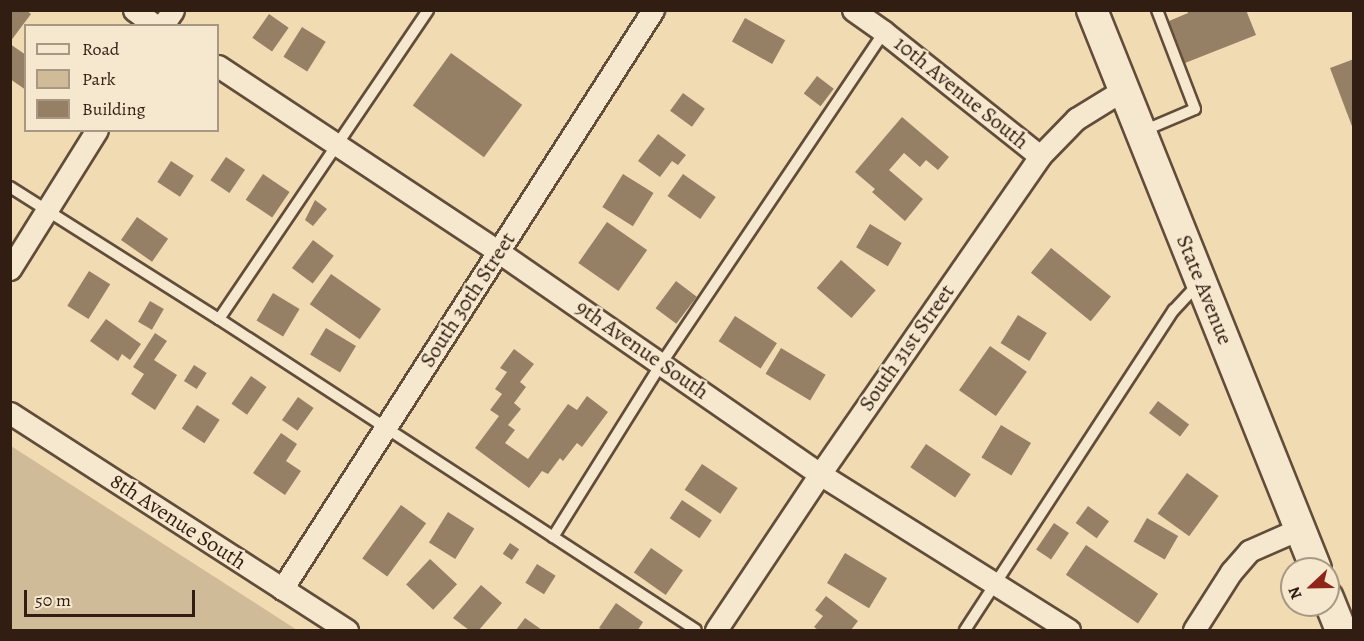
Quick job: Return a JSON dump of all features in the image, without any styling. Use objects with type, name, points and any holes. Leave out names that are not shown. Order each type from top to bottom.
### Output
[{"type":"main road","name":"State Avenue","points":[[1092,10],[1311,557]]},
{"type":"street","points":[[134,10],[153,24]]},
{"type":"street","points":[[163,24],[172,10]]},
{"type":"street","name":"South 30th Street","points":[[282,589],[653,10]]},
{"type":"street","name":"10th Avenue South","points":[[853,10],[1040,156]]},
{"type":"street","name":"9th Avenue South","points":[[219,67],[499,252],[820,474],[1069,630]]},
{"type":"street","name":"South 31st Street","points":[[716,630],[820,474],[1040,156],[1076,119],[1123,90]]},
{"type":"street","points":[[10,269],[96,132]]},
{"type":"street","name":"8th Avenue South","points":[[10,413],[347,630]]},
{"type":"street","points":[[1194,630],[1231,572],[1249,551],[1299,529]]},
{"type":"lane","points":[[219,319],[428,10]]},
{"type":"lane","points":[[1140,132],[1195,109],[1157,10]]},
{"type":"lane","points":[[553,537],[662,364],[884,32]]},
{"type":"lane","points":[[10,187],[219,319],[696,630]]},
{"type":"lane","points":[[965,630],[1174,310],[1200,281]]},
{"type":"green space","points":[[11,446],[297,630],[11,630]]},
{"type":"building","points":[[10,10],[26,10],[31,14],[10,42]]},
{"type":"building","points":[[1187,10],[1246,10],[1256,35],[1185,63],[1169,21],[1188,13]]},
{"type":"building","points":[[269,14],[289,28],[272,52],[252,38]]},
{"type":"building","points":[[745,18],[785,40],[772,64],[732,42]]},
{"type":"building","points":[[302,27],[326,42],[307,72],[283,57]]},
{"type":"building","points":[[10,44],[24,54],[24,89],[10,79]]},
{"type":"building","points":[[451,53],[522,105],[484,157],[413,106]]},
{"type":"building","points":[[1354,59],[1354,129],[1353,129],[1330,68]]},
{"type":"building","points":[[817,76],[834,89],[821,106],[804,94]]},
{"type":"building","points":[[683,93],[705,109],[692,127],[670,111]]},
{"type":"building","points":[[902,117],[949,157],[938,170],[926,160],[920,167],[904,153],[889,170],[923,199],[905,221],[872,192],[875,189],[855,172]]},
{"type":"building","points":[[658,134],[686,155],[678,165],[672,161],[660,177],[638,161]]},
{"type":"building","points":[[226,157],[245,170],[229,193],[210,180]]},
{"type":"building","points":[[171,161],[194,176],[180,197],[157,182]]},
{"type":"building","points":[[263,174],[290,192],[272,218],[246,200]]},
{"type":"building","points":[[623,174],[654,193],[633,226],[602,207]]},
{"type":"building","points":[[683,174],[716,197],[700,219],[668,196]]},
{"type":"building","points":[[315,200],[327,209],[313,226],[305,220]]},
{"type":"building","points":[[137,217],[168,239],[152,262],[121,240]]},
{"type":"building","points":[[607,222],[647,250],[618,291],[578,263]]},
{"type":"building","points":[[870,224],[902,243],[888,266],[856,247]]},
{"type":"building","points":[[313,240],[334,256],[313,284],[292,268]]},
{"type":"building","points":[[1051,248],[1111,296],[1091,321],[1031,273]]},
{"type":"building","points":[[841,260],[876,290],[851,318],[817,288]]},
{"type":"building","points":[[89,271],[110,284],[88,319],[67,306]]},
{"type":"building","points":[[331,274],[381,309],[360,339],[310,304]]},
{"type":"building","points":[[676,281],[697,297],[676,324],[656,308]]},
{"type":"building","points":[[273,293],[300,309],[283,336],[257,320]]},
{"type":"building","points":[[150,301],[164,309],[152,330],[138,322]]},
{"type":"building","points":[[1018,315],[1047,333],[1029,361],[1001,343]]},
{"type":"building","points":[[735,316],[777,343],[761,368],[719,341]]},
{"type":"building","points":[[106,319],[141,344],[130,360],[122,354],[118,361],[90,341]]},
{"type":"building","points":[[326,328],[356,346],[340,373],[310,355]]},
{"type":"building","points":[[155,333],[167,341],[154,360],[177,375],[155,410],[131,394],[144,374],[133,367]]},
{"type":"building","points":[[990,346],[1027,372],[996,416],[959,390]]},
{"type":"building","points":[[781,348],[826,375],[810,400],[766,374]]},
{"type":"building","points":[[514,349],[534,364],[520,382],[526,387],[514,403],[521,409],[508,425],[515,430],[505,443],[528,459],[568,404],[577,410],[587,396],[608,412],[582,447],[577,443],[563,461],[560,458],[548,474],[542,471],[529,488],[475,448],[499,416],[490,410],[502,394],[495,389],[507,372],[500,368]]},
{"type":"building","points":[[194,365],[207,373],[197,389],[184,381]]},
{"type":"building","points":[[251,376],[267,387],[247,415],[231,404]]},
{"type":"building","points":[[298,397],[314,408],[298,431],[282,420]]},
{"type":"building","points":[[1158,401],[1189,424],[1180,436],[1149,413]]},
{"type":"building","points":[[197,405],[220,420],[204,443],[182,428]]},
{"type":"building","points":[[1001,425],[1031,443],[1011,476],[981,458]]},
{"type":"building","points":[[281,433],[297,444],[286,461],[301,471],[285,495],[253,473]]},
{"type":"building","points":[[926,444],[971,474],[955,497],[910,467]]},
{"type":"building","points":[[702,464],[738,488],[720,514],[685,490]]},
{"type":"building","points":[[1187,473],[1219,496],[1189,536],[1158,513]]},
{"type":"building","points":[[682,500],[712,520],[700,538],[670,518]]},
{"type":"building","points":[[401,505],[426,523],[387,577],[362,558]]},
{"type":"building","points":[[1088,506],[1109,521],[1097,538],[1076,523]]},
{"type":"building","points":[[448,512],[474,528],[455,559],[429,543]]},
{"type":"building","points":[[1147,518],[1178,536],[1165,559],[1134,541]]},
{"type":"building","points":[[1054,523],[1069,533],[1051,560],[1036,550]]},
{"type":"building","points":[[510,543],[519,549],[512,560],[503,554]]},
{"type":"building","points":[[1086,545],[1158,594],[1138,623],[1066,575]]},
{"type":"building","points":[[651,548],[683,570],[666,595],[634,573]]},
{"type":"building","points":[[845,553],[887,578],[869,608],[827,583]]},
{"type":"building","points":[[430,559],[457,584],[433,610],[406,585]]},
{"type":"building","points":[[537,564],[556,576],[544,594],[525,583]]},
{"type":"building","points":[[481,585],[502,603],[479,630],[469,630],[453,618]]},
{"type":"building","points":[[826,596],[858,621],[851,630],[818,630],[814,627],[823,616],[815,610]]},
{"type":"building","points":[[616,603],[643,622],[638,630],[599,628]]},
{"type":"building","points":[[525,618],[542,630],[516,630]]}]
